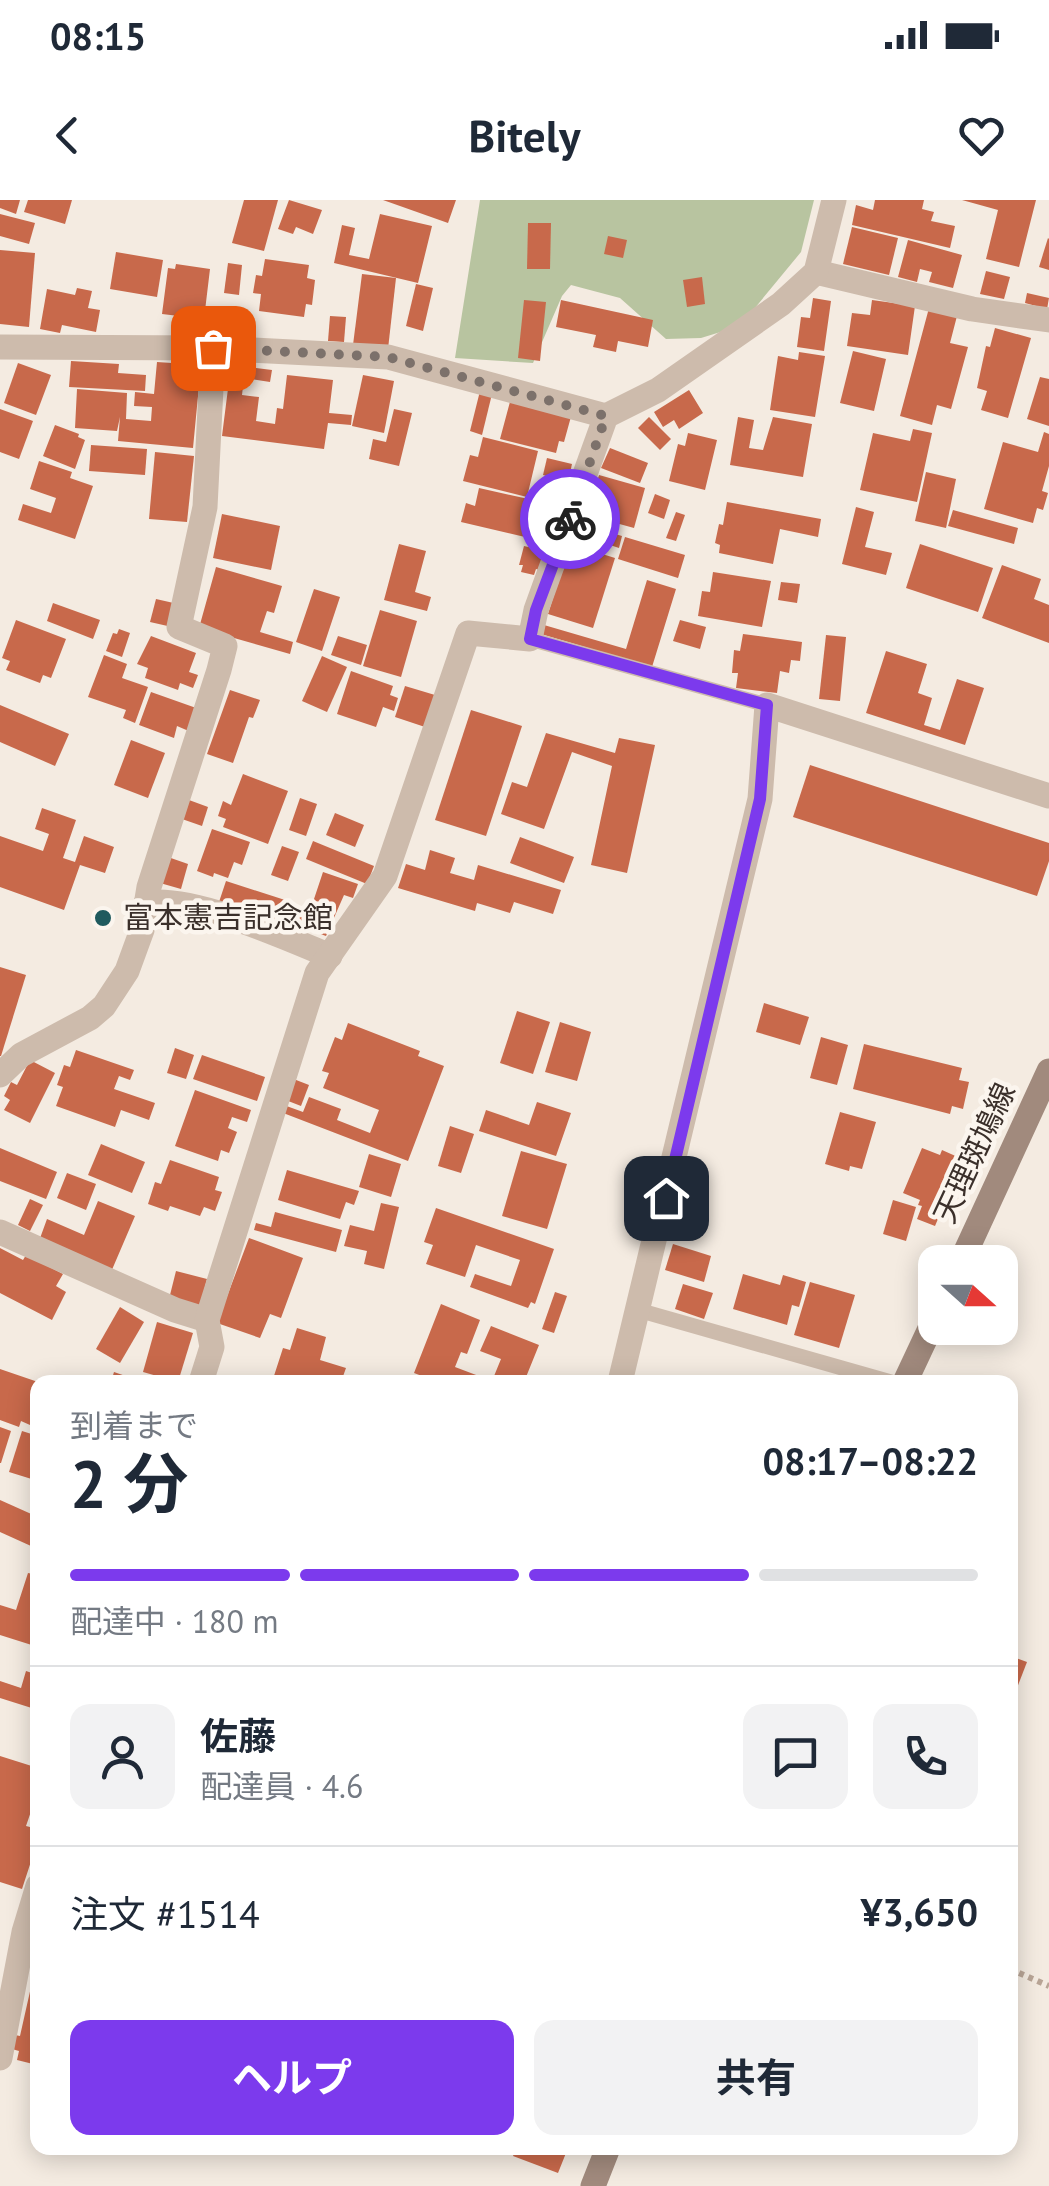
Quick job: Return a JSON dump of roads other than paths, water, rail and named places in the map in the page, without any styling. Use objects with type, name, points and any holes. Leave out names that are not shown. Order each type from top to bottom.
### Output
[{"type":"main road","name":"天理斑鳩線","points":[[969,1245],[1049,1071]]},
{"type":"main road","points":[[908,1375],[922,1345]]},
{"type":"main road","points":[[593,2186],[605,2155]]},
{"type":"street","points":[[0,347],[213,348],[388,357],[606,416],[658,390],[781,304],[816,272],[834,200]]},
{"type":"street","points":[[816,272],[972,309],[1049,320]]},
{"type":"street","points":[[0,1075],[21,1055],[90,1018],[104,1006],[127,971],[142,930],[146,903],[224,646],[179,627],[204,506],[213,348]]},
{"type":"street","points":[[203,1375],[212,1347],[207,1320],[317,972],[386,876],[468,633],[530,639],[536,610],[606,416]]},
{"type":"street","points":[[622,1375],[760,799],[767,705],[1049,796]]},
{"type":"street","points":[[146,903],[163,900],[251,924],[330,956]]},
{"type":"street","points":[[0,1232],[175,1310],[207,1320]]},
{"type":"street","points":[[0,2058],[30,1912]]},
{"type":"lane","points":[[530,639],[767,705]]},
{"type":"lane","points":[[638,1310],[866,1375]]},
{"type":"place","name":"富本憲吉記念館","points":[[103,918]]}]
